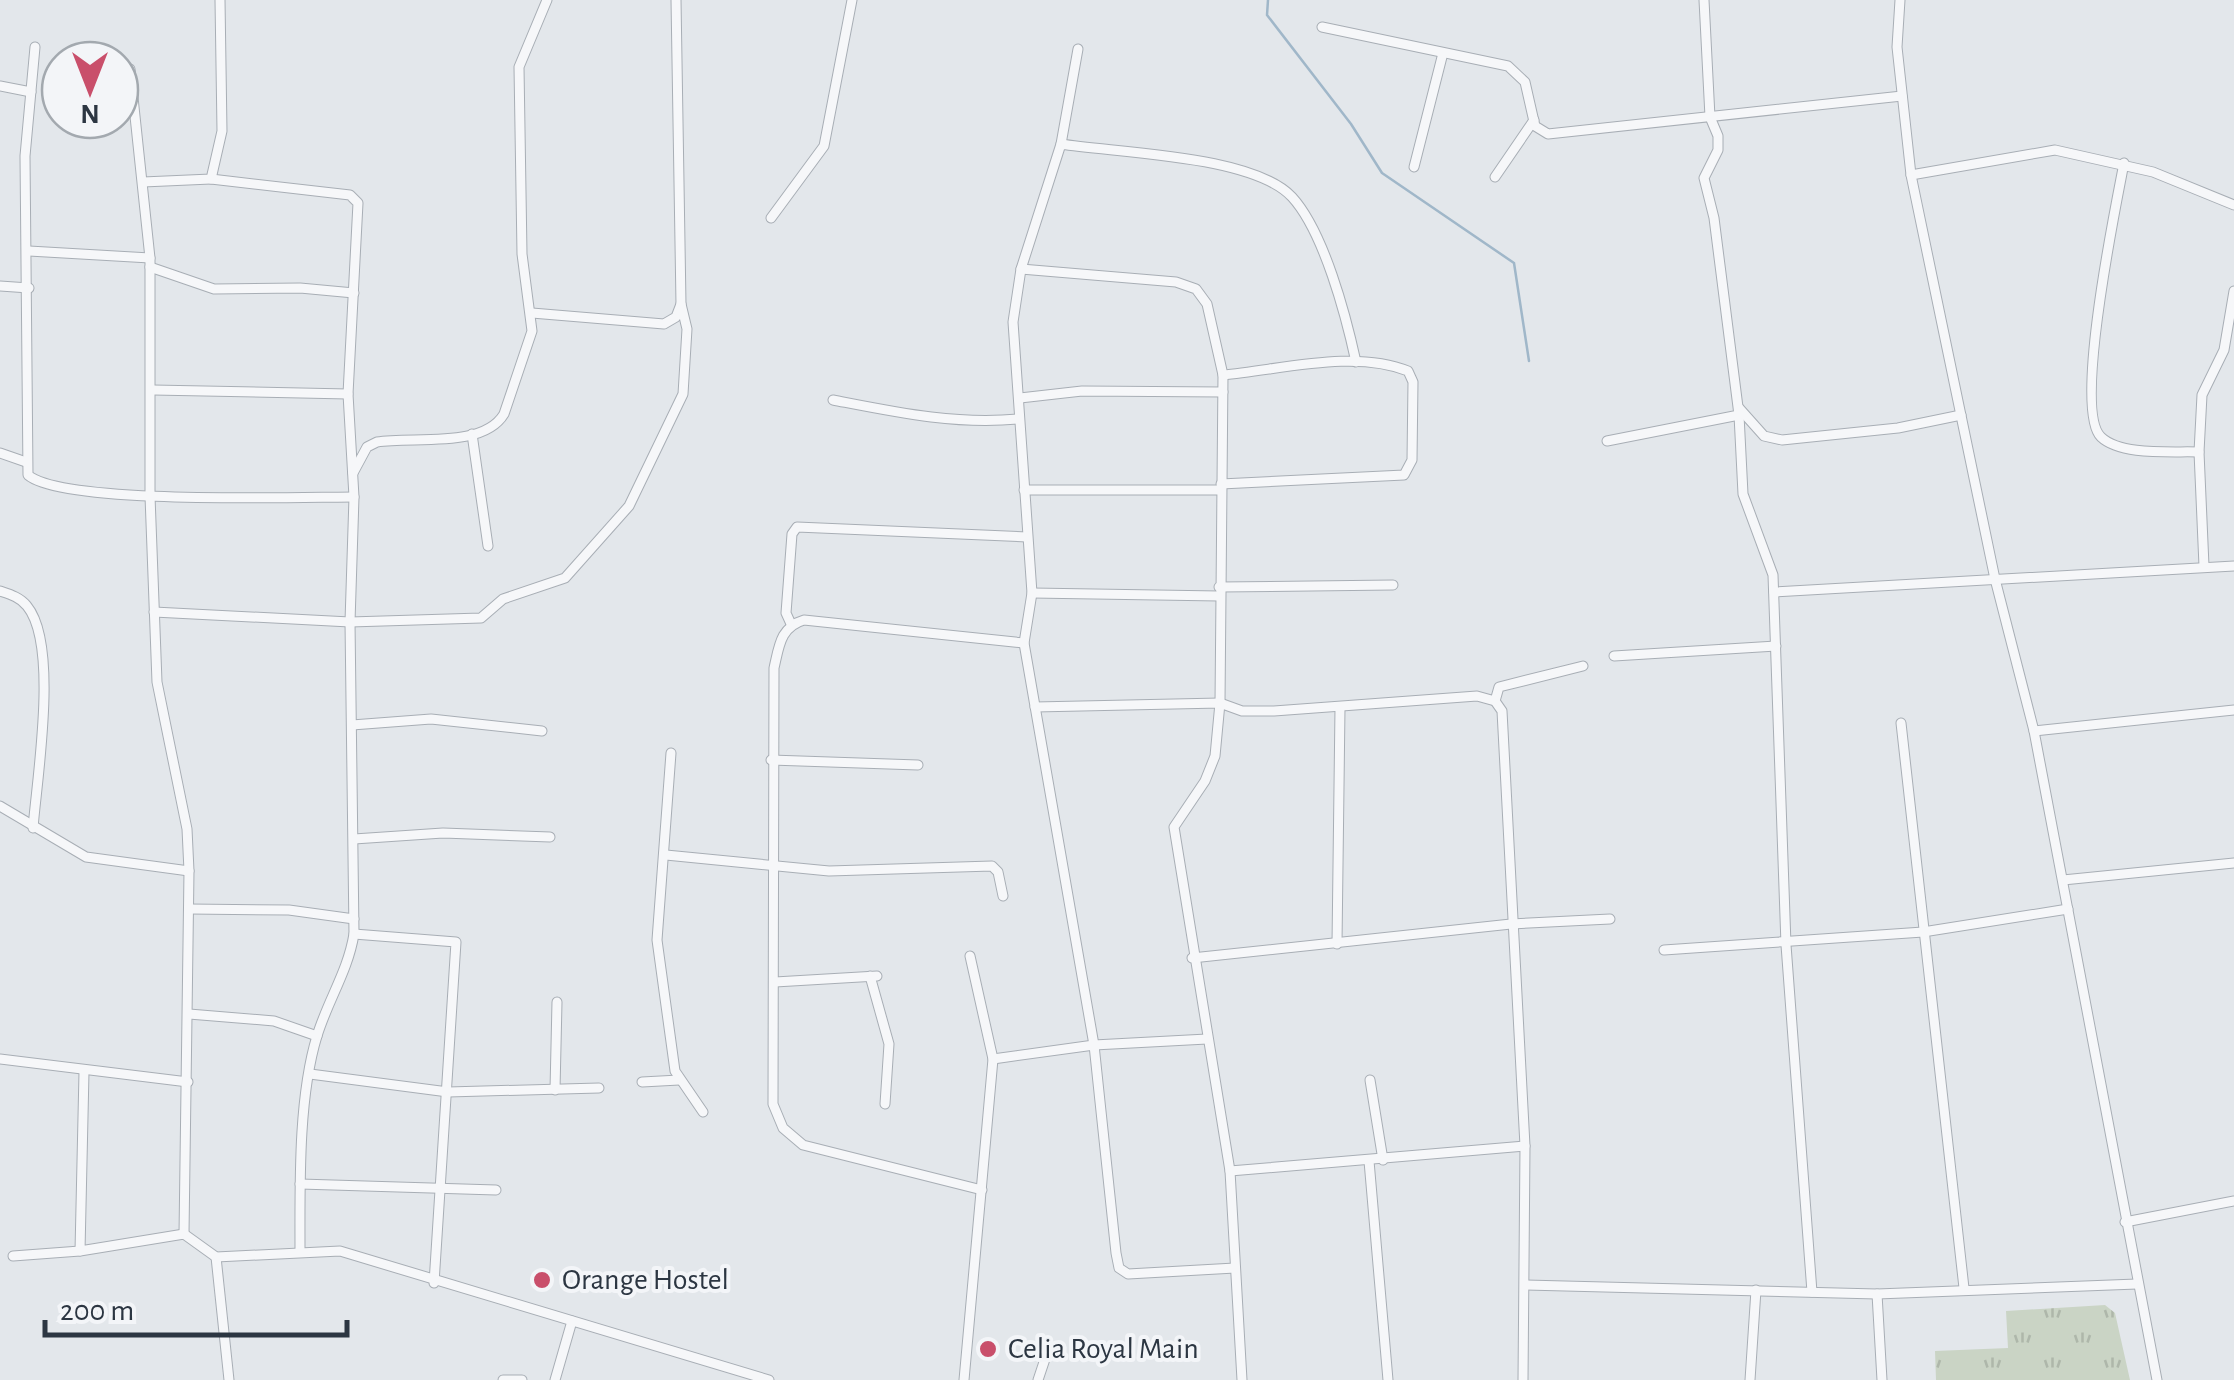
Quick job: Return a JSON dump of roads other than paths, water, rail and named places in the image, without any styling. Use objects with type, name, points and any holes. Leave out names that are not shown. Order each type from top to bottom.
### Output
[{"type":"street","points":[[211,179],[222,131],[220,0]]},
{"type":"street","points":[[351,477],[367,447],[377,442],[472,434],[498,425],[504,414],[532,331],[522,254],[519,68],[547,0]]},
{"type":"street","points":[[154,612],[350,622],[481,618],[503,599],[566,578],[629,506],[683,394],[687,329],[682,304],[676,0]]},
{"type":"street","points":[[770,218],[824,146],[852,0]]},
{"type":"street","points":[[1704,0],[1710,117],[1718,136],[1718,150],[1705,171],[1704,186],[1714,218],[1739,411],[1743,494],[1770,565],[1774,592],[1786,945],[1812,1292]]},
{"type":"street","points":[[1900,0],[1897,47],[1911,174],[1995,578],[2034,731],[2157,1380]]},
{"type":"street","points":[[1322,27],[1508,66],[1520,74],[1534,120],[1548,134],[1902,96]]},
{"type":"street","points":[[36,48],[25,156],[28,475],[40,482],[150,496],[354,497]]},
{"type":"street","points":[[1078,50],[1061,144],[1021,269],[1013,322],[1032,593],[1024,643],[1094,1045],[1120,1268],[1128,1274],[1235,1268]]},
{"type":"street","points":[[1414,167],[1443,53]]},
{"type":"street","points":[[0,86],[31,92]]},
{"type":"street","points":[[1494,177],[1534,120]]},
{"type":"street","points":[[138,140],[150,262],[150,496],[156,682],[187,829],[189,872],[184,1234]]},
{"type":"street","points":[[1061,144],[1237,169],[1291,196],[1314,233],[1350,330],[1356,362]]},
{"type":"street","points":[[1911,174],[2055,150],[2124,163],[2234,205]]},
{"type":"street","points":[[2124,163],[2100,294],[2092,388],[2094,424],[2101,437],[2124,447],[2198,452]]},
{"type":"street","points":[[143,182],[211,179],[356,197],[348,394],[354,497],[350,622],[354,934],[349,964],[317,1036],[310,1074],[300,1184],[300,1251]]},
{"type":"street","points":[[28,251],[150,262],[214,288],[300,288],[354,294]]},
{"type":"street","points":[[1021,269],[1176,282],[1196,289],[1207,304],[1223,375],[1220,703],[1214,756],[1206,780],[1174,828],[1192,958],[1230,1171],[1242,1380]]},
{"type":"street","points":[[0,286],[28,288]]},
{"type":"street","points":[[2204,566],[2198,452],[2202,395],[2229,352],[2234,291]]},
{"type":"street","points":[[532,312],[664,324],[676,317],[682,304]]},
{"type":"street","points":[[1024,490],[1221,487],[1404,475],[1412,460],[1414,382],[1408,371],[1392,364],[1356,362],[1223,375]]},
{"type":"street","points":[[153,390],[348,394]]},
{"type":"street","points":[[1020,398],[1082,391],[1223,392]]},
{"type":"street","points":[[833,400],[916,417],[986,422],[1018,419]]},
{"type":"street","points":[[1739,411],[1764,436],[1782,440],[1898,428],[1961,415]]},
{"type":"street","points":[[1608,441],[1739,411]]},
{"type":"street","points":[[472,434],[488,546]]},
{"type":"street","points":[[0,453],[26,462]]},
{"type":"street","points":[[982,1190],[802,1145],[782,1128],[773,1104],[774,668],[782,637],[790,624],[786,603],[792,534],[797,526],[1026,537]]},
{"type":"street","points":[[1774,592],[2234,566]]},
{"type":"street","points":[[1032,593],[1393,586]]},
{"type":"street","points":[[0,590],[19,599],[32,613],[46,672],[33,828]]},
{"type":"street","points":[[790,624],[804,620],[1024,643]]},
{"type":"street","points":[[1614,656],[1776,646]]},
{"type":"street","points":[[1523,1380],[1525,1146],[1510,924],[1506,730],[1494,701],[1499,687],[1583,666]]},
{"type":"street","points":[[1035,707],[1220,703],[1242,710],[1340,708],[1477,696],[1494,701]]},
{"type":"street","points":[[1337,944],[1340,708]]},
{"type":"street","points":[[2034,731],[2234,710]]},
{"type":"street","points":[[352,724],[431,719],[542,731]]},
{"type":"street","points":[[1901,722],[1964,1288]]},
{"type":"street","points":[[671,753],[657,940],[679,1080],[703,1112]]},
{"type":"street","points":[[771,760],[918,766]]},
{"type":"street","points":[[0,806],[86,858],[189,872]]},
{"type":"street","points":[[354,839],[442,833],[550,837]]},
{"type":"street","points":[[666,855],[829,871],[992,866],[998,872],[1003,896]]},
{"type":"street","points":[[2063,880],[2234,863]]},
{"type":"street","points":[[189,908],[288,910],[354,919]]},
{"type":"street","points":[[1664,950],[1786,945],[1923,932],[2068,909]]},
{"type":"street","points":[[1192,958],[1510,924],[1610,919]]},
{"type":"street","points":[[354,934],[456,942],[434,1282]]},
{"type":"street","points":[[964,1380],[993,1059],[970,956]]},
{"type":"street","points":[[775,982],[874,976],[890,1044],[885,1104]]},
{"type":"street","points":[[555,1090],[557,1002]]},
{"type":"street","points":[[189,1014],[274,1021],[317,1036]]},
{"type":"street","points":[[993,1059],[1094,1045],[1207,1039]]},
{"type":"street","points":[[0,1059],[188,1082]]},
{"type":"street","points":[[80,1251],[84,1072]]},
{"type":"street","points":[[310,1074],[448,1092],[599,1088]]},
{"type":"street","points":[[642,1082],[679,1080]]},
{"type":"street","points":[[1370,1080],[1384,1160]]},
{"type":"street","points":[[1230,1171],[1525,1146]]},
{"type":"street","points":[[1369,1161],[1388,1380]]},
{"type":"street","points":[[300,1184],[496,1190]]},
{"type":"street","points":[[2125,1222],[2234,1201]]},
{"type":"street","points":[[13,1256],[80,1251],[184,1234],[216,1257],[340,1251],[769,1380]]},
{"type":"street","points":[[216,1257],[229,1380]]},
{"type":"street","points":[[1526,1284],[1878,1294],[2137,1284]]},
{"type":"street","points":[[1750,1380],[1756,1290]]},
{"type":"street","points":[[1878,1294],[1882,1380]]},
{"type":"street","points":[[555,1380],[572,1321]]},
{"type":"street","points":[[1038,1380],[1046,1356]]},
{"type":"street","points":[[502,1380],[522,1380]]},
{"type":"waterway","points":[[1268,0],[1267,15],[1351,124],[1382,173],[1514,263],[1529,361]]},
{"type":"place","name":"Orange Hostel","points":[[542,1280]]},
{"type":"place","name":"Celia Royal Main","points":[[988,1349]]}]
